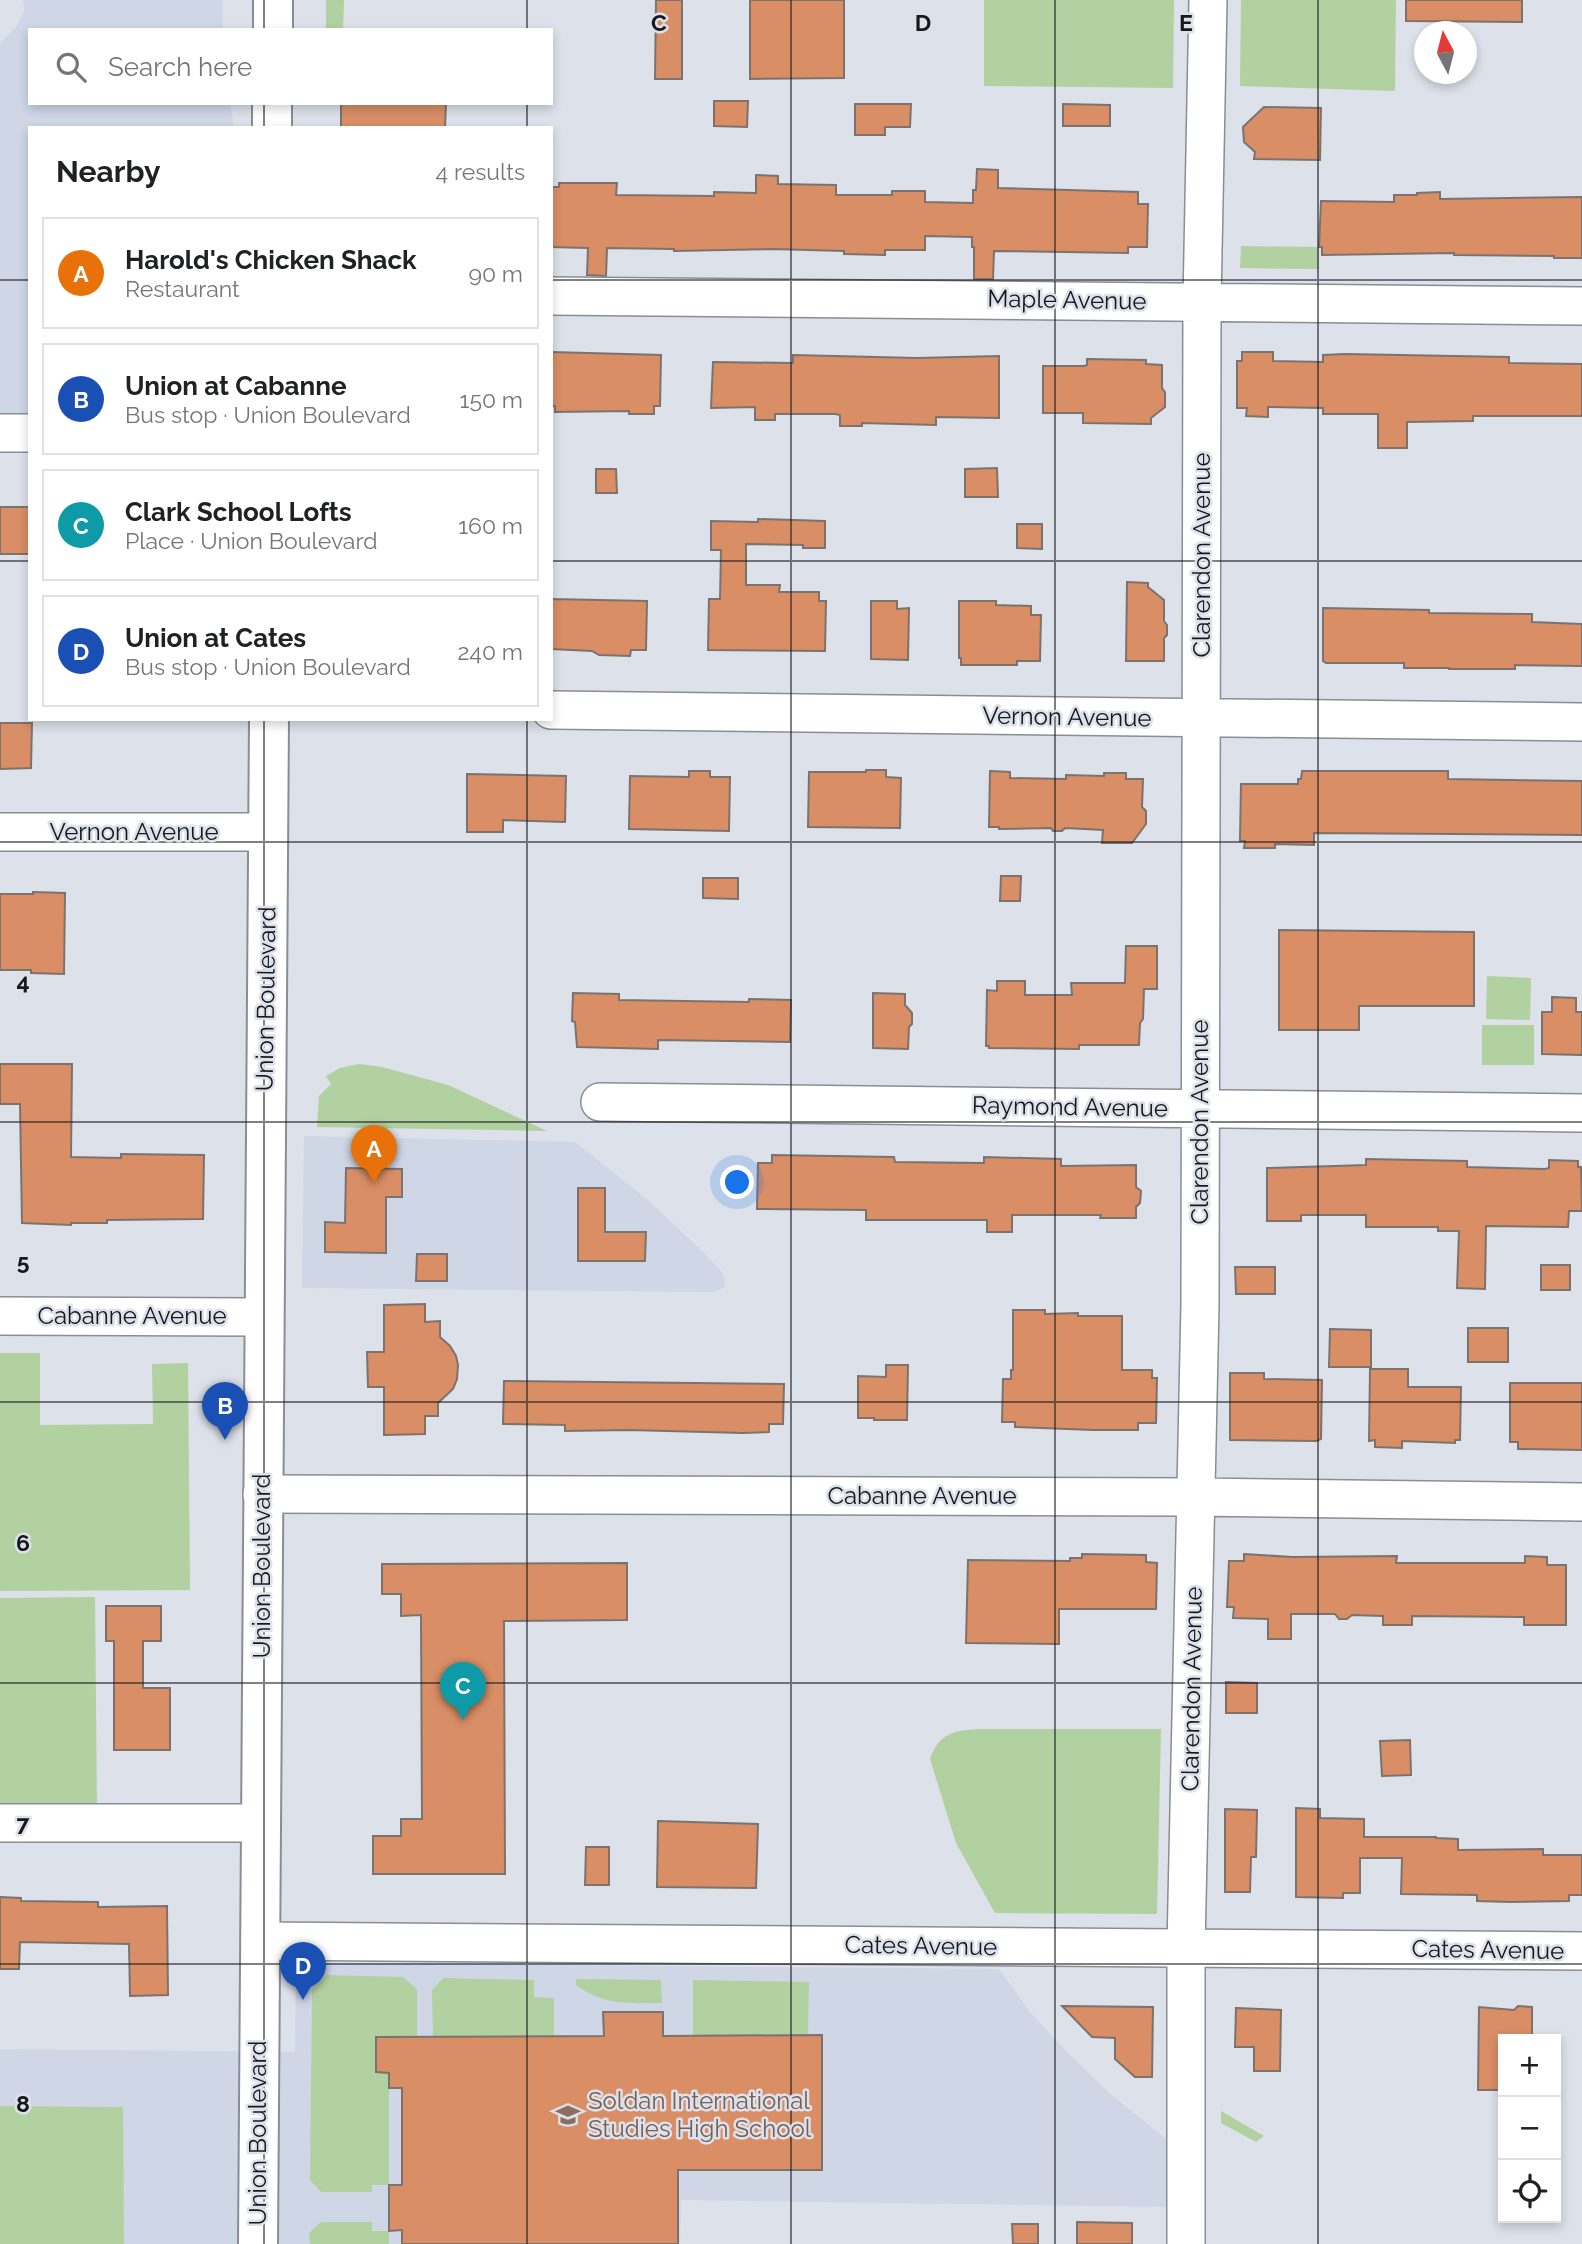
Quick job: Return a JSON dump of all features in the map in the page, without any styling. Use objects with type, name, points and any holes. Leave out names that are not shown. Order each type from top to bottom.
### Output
[{"type":"main road","points":[[273,0],[273,28]]},
{"type":"main road","points":[[272,105],[272,126]]},
{"type":"main road","name":"Union Boulevard","points":[[258,2244],[269,721]]},
{"type":"street","name":"Clarendon Avenue","points":[[1186,2244],[1186,1947],[1196,1497],[1200,1108],[1202,302],[1208,0]]},
{"type":"street","name":"Maple Avenue","points":[[553,296],[1582,306]]},
{"type":"street","points":[[0,433],[28,433]]},
{"type":"street","name":"Vernon Avenue","points":[[553,710],[1582,722]]},
{"type":"street","name":"Vernon Avenue","points":[[0,832],[267,832]]},
{"type":"street","name":"Raymond Avenue","points":[[600,1102],[1582,1113]]},
{"type":"street","name":"Cabanne Avenue","points":[[0,1316],[264,1317]]},
{"type":"street","name":"Cabanne Avenue","points":[[262,1494],[1196,1497],[1582,1502]]},
{"type":"street","points":[[0,1823],[261,1823]]},
{"type":"street","name":"Cates Avenue","points":[[260,1941],[1582,1951]]},
{"type":"shaded area","points":[[23,0],[223,0],[223,28],[28,28],[28,105],[230,105],[234,126],[28,126],[28,418],[0,418],[0,44],[17,26],[24,11]]},
{"type":"shaded area","points":[[304,1136],[575,1142],[649,1201],[700,1249],[721,1271],[725,1280],[724,1287],[715,1292],[302,1288]]},
{"type":"shaded area","name":"Soldan International Studies High School","points":[[315,1963],[999,1969],[1030,2012],[1065,2050],[1108,2092],[1166,2139],[1166,2207],[681,2200],[680,2244],[0,2244],[0,2049],[295,2052],[296,1981],[298,1973],[305,1966]]},
{"type":"green space","points":[[326,0],[344,0],[343,28],[326,28]]},
{"type":"green space","points":[[984,0],[1174,0],[1173,88],[984,86]]},
{"type":"green space","points":[[1241,0],[1396,0],[1395,91],[1240,86]]},
{"type":"green space","points":[[1241,246],[1319,247],[1319,269],[1240,268]]},
{"type":"green space","points":[[1487,976],[1531,978],[1530,1020],[1486,1019]]},
{"type":"green space","points":[[1482,1025],[1534,1025],[1534,1065],[1482,1065]]},
{"type":"green space","points":[[359,1064],[382,1067],[448,1085],[547,1131],[317,1127],[319,1096],[331,1084],[326,1076],[340,1068]]},
{"type":"green space","points":[[0,1353],[40,1353],[40,1425],[153,1424],[152,1364],[188,1363],[190,1590],[0,1591]]},
{"type":"green space","points":[[95,1597],[97,1811],[0,1812],[0,1598]]},
{"type":"green space","points":[[977,1729],[1161,1729],[1157,1914],[995,1913],[956,1843],[930,1759],[938,1744],[948,1735]]},
{"type":"green space","points":[[327,1975],[403,1977],[417,1989],[417,2037],[376,2037],[376,2072],[389,2073],[389,2185],[372,2185],[372,2192],[321,2192],[310,2180],[312,1990]]},
{"type":"green space","points":[[443,1978],[534,1980],[534,1997],[554,1998],[554,2036],[433,2036],[432,1990]]},
{"type":"green space","points":[[576,1979],[661,1980],[662,2003],[607,2000],[576,1985]]},
{"type":"green space","points":[[693,1980],[809,1982],[808,2036],[693,2036]]},
{"type":"green space","points":[[0,2106],[123,2107],[124,2244],[0,2244]]},
{"type":"green space","points":[[1221,2111],[1264,2136],[1256,2142],[1221,2123]]},
{"type":"green space","points":[[321,2222],[372,2222],[372,2231],[389,2231],[389,2244],[310,2244],[309,2233]]},
{"type":"building","points":[[656,0],[682,0],[682,79],[655,79]]},
{"type":"building","points":[[750,0],[844,0],[844,78],[750,79]]},
{"type":"building","points":[[1406,0],[1522,0],[1522,22],[1406,21]]},
{"type":"building","points":[[714,101],[748,101],[747,127],[714,126]]},
{"type":"building","points":[[855,104],[911,104],[910,127],[885,127],[885,135],[855,135]]},
{"type":"building","points":[[1063,104],[1110,105],[1110,126],[1063,126]]},
{"type":"building","points":[[341,105],[446,105],[445,126],[341,126]]},
{"type":"building","points":[[1264,107],[1321,108],[1320,160],[1254,159],[1255,152],[1244,142],[1243,127]]},
{"type":"building","points":[[977,169],[998,170],[998,188],[1138,192],[1138,204],[1148,204],[1147,247],[1128,247],[1128,253],[994,251],[993,279],[974,279],[972,237],[925,236],[925,250],[885,250],[885,255],[772,249],[674,251],[607,248],[606,276],[587,275],[588,248],[553,247],[553,187],[559,187],[559,183],[617,183],[616,195],[714,196],[714,192],[756,193],[756,175],[778,176],[778,184],[836,185],[836,195],[892,195],[892,191],[925,191],[925,202],[973,203],[973,190],[976,190]]},
{"type":"building","points":[[1440,192],[1440,199],[1582,197],[1582,258],[1454,253],[1322,255],[1322,247],[1319,247],[1321,201],[1394,202],[1394,195]]},
{"type":"building","points":[[553,352],[661,355],[660,406],[654,406],[654,414],[629,414],[629,411],[555,412]]},
{"type":"building","points":[[1242,352],[1273,352],[1273,361],[1323,362],[1323,355],[1345,354],[1509,357],[1509,363],[1582,364],[1582,416],[1473,416],[1473,421],[1407,422],[1407,448],[1378,448],[1378,414],[1323,414],[1323,408],[1268,407],[1268,417],[1246,416],[1247,408],[1237,408],[1237,361],[1242,361]]},
{"type":"building","points":[[793,355],[917,358],[999,356],[999,418],[936,417],[936,425],[862,423],[862,426],[840,426],[840,415],[835,414],[775,414],[775,420],[755,420],[755,407],[711,408],[713,362],[793,363]]},
{"type":"building","points":[[1087,359],[1146,360],[1146,364],[1162,365],[1165,407],[1151,418],[1151,424],[1083,423],[1083,413],[1043,413],[1043,366],[1084,366],[1087,365]]},
{"type":"building","points":[[997,468],[998,497],[965,497],[965,469]]},
{"type":"building","points":[[596,469],[616,469],[617,493],[596,493]]},
{"type":"building","points":[[0,507],[28,507],[28,554],[0,554]]},
{"type":"building","points":[[758,519],[825,521],[825,548],[746,544],[746,585],[780,585],[779,592],[819,592],[819,601],[826,601],[825,651],[708,650],[709,599],[720,599],[721,550],[711,550],[711,521],[758,522]]},
{"type":"building","points":[[1017,524],[1042,524],[1042,549],[1017,548]]},
{"type":"building","points":[[1127,582],[1148,583],[1148,587],[1164,600],[1167,635],[1164,638],[1164,661],[1126,661]]},
{"type":"building","points":[[553,599],[647,601],[646,650],[631,650],[630,656],[599,655],[592,651],[553,649]]},
{"type":"building","points":[[871,601],[897,601],[897,609],[909,608],[908,660],[871,659]]},
{"type":"building","points":[[959,601],[996,601],[996,605],[1031,606],[1031,615],[1041,615],[1040,661],[1017,661],[1017,665],[961,665]]},
{"type":"building","points":[[1323,608],[1532,614],[1532,622],[1582,624],[1582,666],[1515,665],[1515,669],[1449,669],[1404,668],[1404,663],[1326,663],[1323,661]]},
{"type":"building","points":[[0,723],[32,723],[31,768],[0,769]]},
{"type":"building","points":[[886,770],[886,777],[901,778],[900,828],[808,827],[809,772]]},
{"type":"building","points":[[689,771],[710,771],[710,777],[730,777],[729,831],[629,829],[630,776],[689,777]]},
{"type":"building","points":[[990,771],[1010,772],[1010,778],[1066,779],[1066,775],[1104,776],[1104,773],[1126,773],[1126,779],[1143,779],[1142,807],[1146,811],[1146,824],[1132,843],[1102,843],[1103,830],[1065,828],[1062,831],[1053,831],[1051,828],[989,827]]},
{"type":"building","points":[[1302,771],[1448,771],[1448,779],[1582,781],[1582,835],[1314,833],[1314,845],[1275,844],[1275,848],[1244,848],[1245,841],[1240,841],[1241,784],[1298,784]]},
{"type":"building","points":[[467,774],[566,776],[565,822],[503,820],[503,832],[467,832]]},
{"type":"building","points":[[1001,876],[1021,876],[1020,901],[1000,901]]},
{"type":"building","points":[[703,878],[738,878],[738,899],[703,898]]},
{"type":"building","points":[[65,893],[64,974],[0,970],[0,894]]},
{"type":"building","points":[[1279,930],[1474,932],[1474,1006],[1359,1006],[1359,1030],[1279,1030]]},
{"type":"building","points":[[1126,946],[1157,946],[1157,989],[1144,989],[1139,1045],[1079,1045],[1079,1049],[986,1046],[987,990],[997,991],[997,981],[1025,981],[1025,995],[1072,995],[1071,983],[1125,983]]},
{"type":"building","points":[[573,993],[619,994],[619,1000],[791,1000],[790,1042],[658,1040],[658,1049],[577,1047],[575,1022],[572,1021]]},
{"type":"building","points":[[873,993],[905,994],[905,1005],[912,1013],[908,1049],[873,1048]]},
{"type":"building","points":[[1552,997],[1576,998],[1576,1012],[1582,1012],[1582,1055],[1542,1054],[1542,1012],[1552,1012]]},
{"type":"building","points":[[0,1064],[72,1064],[71,1157],[121,1158],[121,1154],[204,1155],[203,1219],[107,1220],[107,1223],[71,1225],[22,1223],[20,1104],[0,1104]]},
{"type":"building","points":[[772,1155],[894,1157],[895,1162],[984,1163],[984,1157],[1061,1159],[1061,1166],[1136,1165],[1136,1187],[1141,1191],[1140,1203],[1136,1207],[1136,1218],[1100,1218],[1101,1215],[1012,1215],[1012,1232],[987,1232],[987,1220],[866,1220],[866,1210],[757,1209],[758,1163],[772,1163]]},
{"type":"building","points":[[1366,1159],[1467,1161],[1467,1167],[1545,1169],[1549,1168],[1549,1160],[1578,1161],[1578,1167],[1581,1167],[1582,1211],[1569,1211],[1568,1227],[1486,1226],[1485,1289],[1457,1288],[1459,1231],[1438,1231],[1438,1227],[1366,1227],[1366,1215],[1301,1215],[1301,1221],[1267,1221],[1267,1168],[1366,1165]]},
{"type":"building","points":[[346,1168],[402,1169],[402,1197],[386,1197],[386,1253],[325,1252],[325,1222],[345,1223]]},
{"type":"building","points":[[578,1188],[605,1188],[605,1232],[646,1232],[645,1261],[578,1261]]},
{"type":"building","points":[[417,1254],[447,1254],[447,1281],[416,1281]]},
{"type":"building","points":[[1541,1265],[1570,1265],[1570,1290],[1541,1290]]},
{"type":"building","points":[[1235,1267],[1275,1267],[1275,1294],[1236,1294]]},
{"type":"building","points":[[425,1304],[425,1322],[440,1321],[440,1337],[456,1356],[457,1379],[453,1389],[438,1403],[438,1416],[425,1416],[425,1434],[384,1435],[384,1387],[368,1387],[367,1352],[384,1352],[384,1305]]},
{"type":"building","points":[[1013,1310],[1045,1310],[1045,1314],[1078,1313],[1078,1316],[1122,1316],[1122,1370],[1152,1370],[1152,1378],[1157,1378],[1156,1423],[1138,1423],[1138,1430],[1093,1430],[1015,1427],[1015,1422],[1002,1422],[1003,1379],[1011,1379],[1013,1370]]},
{"type":"building","points":[[1468,1328],[1508,1328],[1508,1362],[1468,1362]]},
{"type":"building","points":[[1330,1329],[1371,1330],[1371,1367],[1329,1367]]},
{"type":"building","points":[[886,1365],[908,1365],[907,1420],[858,1418],[858,1376],[886,1377]]},
{"type":"building","points":[[1370,1369],[1408,1369],[1408,1387],[1461,1387],[1460,1440],[1455,1440],[1455,1443],[1402,1441],[1402,1448],[1375,1447],[1375,1440],[1369,1441]]},
{"type":"building","points":[[1230,1373],[1264,1373],[1264,1379],[1322,1380],[1321,1439],[1230,1440]]},
{"type":"building","points":[[504,1381],[784,1384],[783,1424],[769,1424],[769,1432],[743,1433],[565,1431],[565,1425],[503,1424]]},
{"type":"building","points":[[1510,1383],[1582,1383],[1582,1450],[1518,1449],[1518,1442],[1510,1442]]},
{"type":"building","points":[[1082,1554],[1146,1555],[1146,1562],[1157,1563],[1156,1609],[1059,1609],[1059,1644],[966,1643],[968,1560],[1070,1561],[1070,1558],[1082,1558]]},
{"type":"building","points":[[1244,1554],[1292,1557],[1397,1556],[1396,1563],[1525,1563],[1525,1556],[1547,1557],[1547,1565],[1566,1565],[1566,1625],[1524,1625],[1524,1617],[1412,1616],[1412,1625],[1383,1625],[1383,1616],[1352,1615],[1347,1619],[1339,1619],[1335,1614],[1291,1614],[1291,1639],[1268,1639],[1268,1619],[1233,1618],[1234,1607],[1227,1607],[1229,1561],[1244,1561]]},
{"type":"building","points":[[627,1563],[627,1620],[504,1621],[505,1874],[373,1874],[373,1836],[401,1836],[401,1819],[422,1819],[421,1615],[401,1616],[401,1594],[382,1594],[382,1564]]},
{"type":"building","points":[[106,1606],[161,1606],[161,1641],[143,1641],[143,1688],[170,1688],[170,1750],[114,1750],[114,1641],[106,1641]]},
{"type":"building","points":[[1226,1682],[1257,1683],[1257,1713],[1226,1713]]},
{"type":"building","points":[[1410,1740],[1411,1775],[1382,1776],[1380,1741]]},
{"type":"building","points":[[1296,1808],[1320,1809],[1320,1818],[1364,1819],[1364,1837],[1436,1837],[1458,1839],[1458,1850],[1543,1849],[1543,1855],[1582,1855],[1582,1895],[1569,1895],[1569,1901],[1511,1902],[1477,1901],[1477,1895],[1401,1894],[1402,1858],[1360,1858],[1360,1893],[1343,1893],[1343,1898],[1296,1897]]},
{"type":"building","points":[[1225,1809],[1257,1810],[1256,1857],[1251,1857],[1250,1892],[1225,1892]]},
{"type":"building","points":[[658,1821],[758,1824],[756,1888],[657,1887]]},
{"type":"building","points":[[586,1847],[609,1847],[609,1885],[585,1885]]},
{"type":"building","points":[[0,1897],[21,1898],[21,1901],[98,1902],[98,1907],[167,1906],[168,1995],[130,1996],[129,1944],[20,1942],[19,1969],[0,1969]]},
{"type":"building","points":[[1062,2006],[1153,2007],[1152,2077],[1135,2077],[1115,2059],[1115,2038],[1092,2037]]},
{"type":"building","points":[[1518,2006],[1532,2007],[1532,2034],[1498,2034],[1498,2090],[1478,2090],[1479,2007],[1514,2010]]},
{"type":"building","points":[[1236,2008],[1281,2010],[1280,2071],[1254,2071],[1254,2047],[1235,2047]]},
{"type":"building","name":"Soldan International Studies High School","points":[[603,2012],[663,2012],[663,2036],[822,2035],[822,2170],[678,2170],[678,2244],[402,2244],[402,2230],[389,2231],[389,2185],[402,2185],[402,2088],[389,2088],[389,2073],[376,2072],[376,2037],[604,2036]]},
{"type":"building","points":[[1077,2222],[1132,2223],[1132,2244],[1077,2244]]},
{"type":"building","points":[[1012,2224],[1038,2224],[1038,2244],[1013,2244]]},
{"type":"place","name":"Harold's Chicken Shack","points":[[374,1183]]},
{"type":"place","name":"Union at Cabanne","points":[[225,1440]]},
{"type":"place","name":"Clark School Lofts","points":[[463,1720]]},
{"type":"place","name":"Union at Cates","points":[[303,2000]]},
{"type":"place","name":"Soldan International Studies High School","points":[[568,2115]]}]
